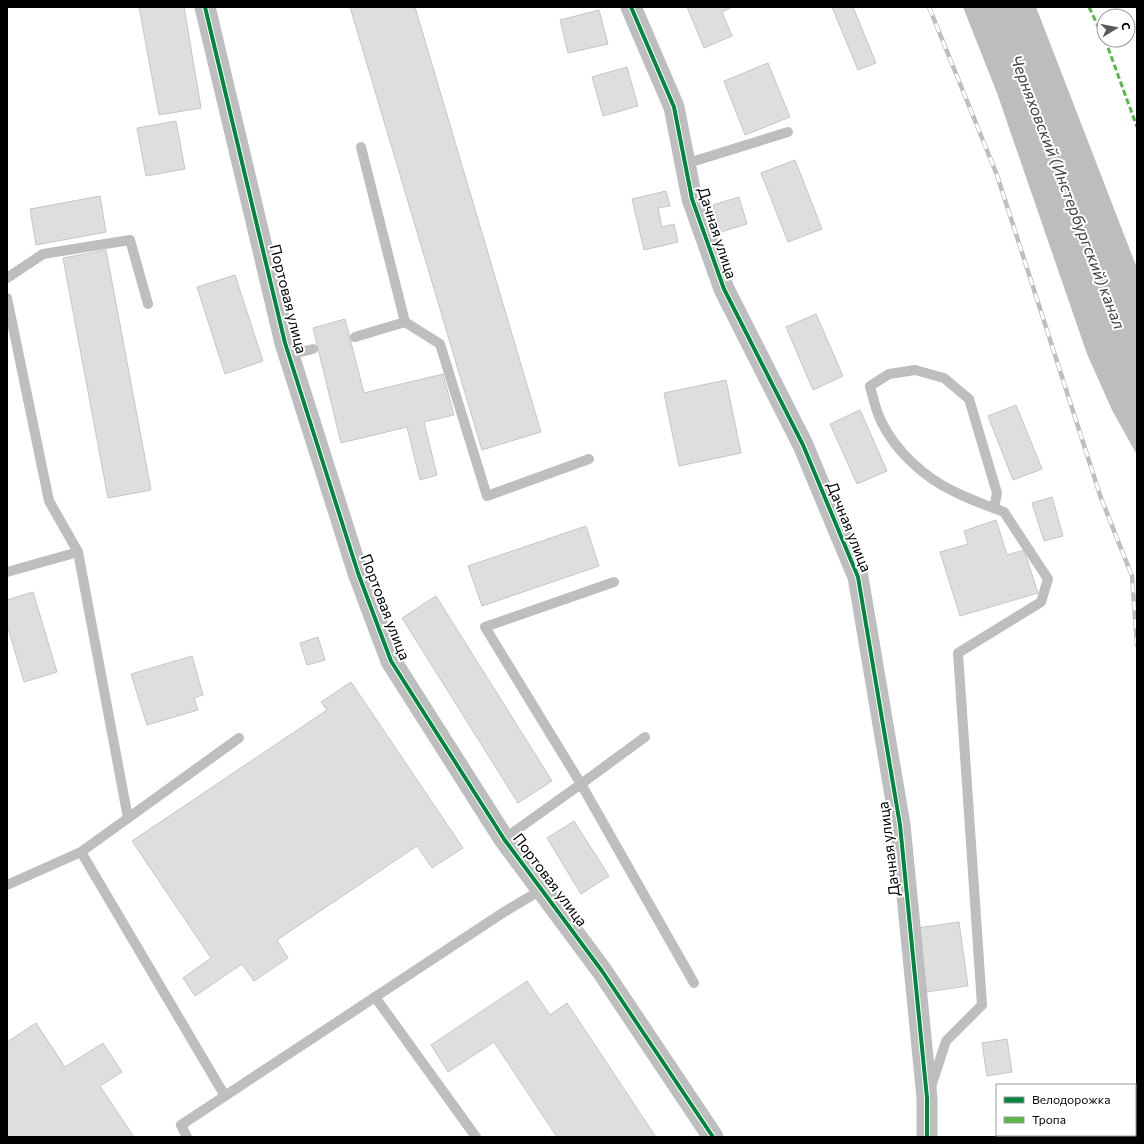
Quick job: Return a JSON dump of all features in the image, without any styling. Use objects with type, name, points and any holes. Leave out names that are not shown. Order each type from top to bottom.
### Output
[{"type":"street","name":"Портовая улица","points":[[205,7],[289,356],[358,573],[391,661],[504,839],[602,971],[713,1137]]},
{"type":"street","name":"Дачная улица","points":[[631,7],[674,107],[692,199],[724,289],[803,445],[858,577],[900,825],[927,1098],[927,1137]]},
{"type":"lane","points":[[685,164],[788,132]]},
{"type":"lane","points":[[361,147],[405,322],[440,344],[487,496],[589,459]]},
{"type":"lane","points":[[7,278],[43,254],[130,240],[148,304]]},
{"type":"lane","points":[[7,298],[49,501],[78,552],[128,818]]},
{"type":"lane","points":[[355,336],[405,322]]},
{"type":"lane","points":[[289,356],[313,349]]},
{"type":"lane","points":[[927,1098],[946,1041],[982,1005],[958,653],[1041,602],[1048,579],[1004,512],[994,508],[955,492],[929,477],[897,449],[880,421],[870,386],[889,374],[915,370],[944,378],[969,399],[996,493],[994,508]]},
{"type":"lane","points":[[7,572],[78,552]]},
{"type":"lane","points":[[614,582],[486,627],[582,784],[694,983]]},
{"type":"lane","points":[[504,839],[645,737]]},
{"type":"lane","points":[[7,885],[81,852],[239,738]]},
{"type":"lane","points":[[81,852],[225,1096]]},
{"type":"lane","points":[[187,1137],[181,1125],[504,912],[541,890]]},
{"type":"lane","points":[[374,997],[476,1137]]},
{"type":"water","name":"Черняховский (Инстербургский) канал","points":[[963,7],[1036,7],[1137,268],[1137,455],[1112,410],[1087,354],[997,93]]},
{"type":"building","points":[[139,7],[184,7],[201,108],[159,115]]},
{"type":"building","points":[[350,7],[415,7],[541,432],[482,450]]},
{"type":"building","points":[[687,7],[732,7],[722,12],[732,36],[704,48]]},
{"type":"building","points":[[832,7],[853,7],[876,63],[858,70]]},
{"type":"building","points":[[599,10],[608,44],[568,53],[560,20]]},
{"type":"building","points":[[768,63],[790,117],[745,135],[724,81]]},
{"type":"building","points":[[627,67],[638,106],[603,116],[592,77]]},
{"type":"building","points":[[176,121],[185,169],[146,176],[137,128]]},
{"type":"building","points":[[795,160],[822,229],[788,242],[761,173]]},
{"type":"building","points":[[666,191],[670,206],[658,208],[662,227],[674,224],[678,242],[644,250],[632,199]]},
{"type":"building","points":[[100,196],[106,232],[36,245],[30,209]]},
{"type":"building","points":[[739,197],[747,224],[721,232],[713,205]]},
{"type":"building","points":[[106,250],[151,490],[108,498],[63,258]]},
{"type":"building","points":[[235,275],[263,361],[225,374],[197,287]]},
{"type":"building","points":[[816,314],[843,376],[813,390],[786,327]]},
{"type":"building","points":[[345,319],[364,393],[443,374],[454,415],[424,422],[437,475],[420,480],[407,427],[341,443],[313,328]]},
{"type":"building","points":[[726,380],[741,453],[679,466],[664,393]]},
{"type":"building","points":[[1016,405],[1042,469],[1013,480],[988,416]]},
{"type":"building","points":[[860,410],[887,471],[857,484],[830,424]]},
{"type":"building","points":[[1052,497],[1063,536],[1044,541],[1032,503]]},
{"type":"building","points":[[996,520],[1007,555],[1024,550],[1038,593],[960,616],[940,552],[968,544],[964,531]]},
{"type":"building","points":[[586,526],[599,566],[482,606],[468,566]]},
{"type":"building","points":[[33,592],[57,672],[24,682],[7,625],[7,600]]},
{"type":"building","points":[[436,596],[552,781],[518,803],[402,618]]},
{"type":"building","points":[[318,637],[325,660],[307,665],[300,643]]},
{"type":"building","points":[[192,656],[203,695],[194,698],[198,710],[147,725],[131,674]]},
{"type":"building","points":[[351,682],[463,848],[432,868],[417,846],[277,940],[288,958],[254,981],[242,964],[195,996],[183,978],[211,958],[132,841],[327,710],[321,702]]},
{"type":"building","points":[[574,821],[609,876],[581,894],[547,838]]},
{"type":"building","points":[[959,922],[968,986],[926,992],[917,928]]},
{"type":"building","points":[[527,981],[550,1015],[567,1003],[656,1137],[557,1137],[494,1042],[448,1072],[431,1045]]},
{"type":"building","points":[[36,1023],[65,1067],[103,1043],[122,1072],[100,1086],[134,1137],[7,1137],[7,1042]]},
{"type":"building","points":[[1007,1039],[1012,1072],[987,1076],[982,1043]]},
{"type":"railway","points":[[929,7],[997,175],[1101,498],[1132,576],[1137,645]]},
{"type":"marked path","points":[[1089,7],[1107,45],[1137,127]]},
{"type":"cycle path","points":[[205,7],[285,343],[358,573],[391,661],[504,839],[602,971],[713,1137]]},
{"type":"cycle path","points":[[631,7],[674,107],[692,199],[724,289],[803,445],[858,577],[900,825],[927,1098],[927,1137]]}]
